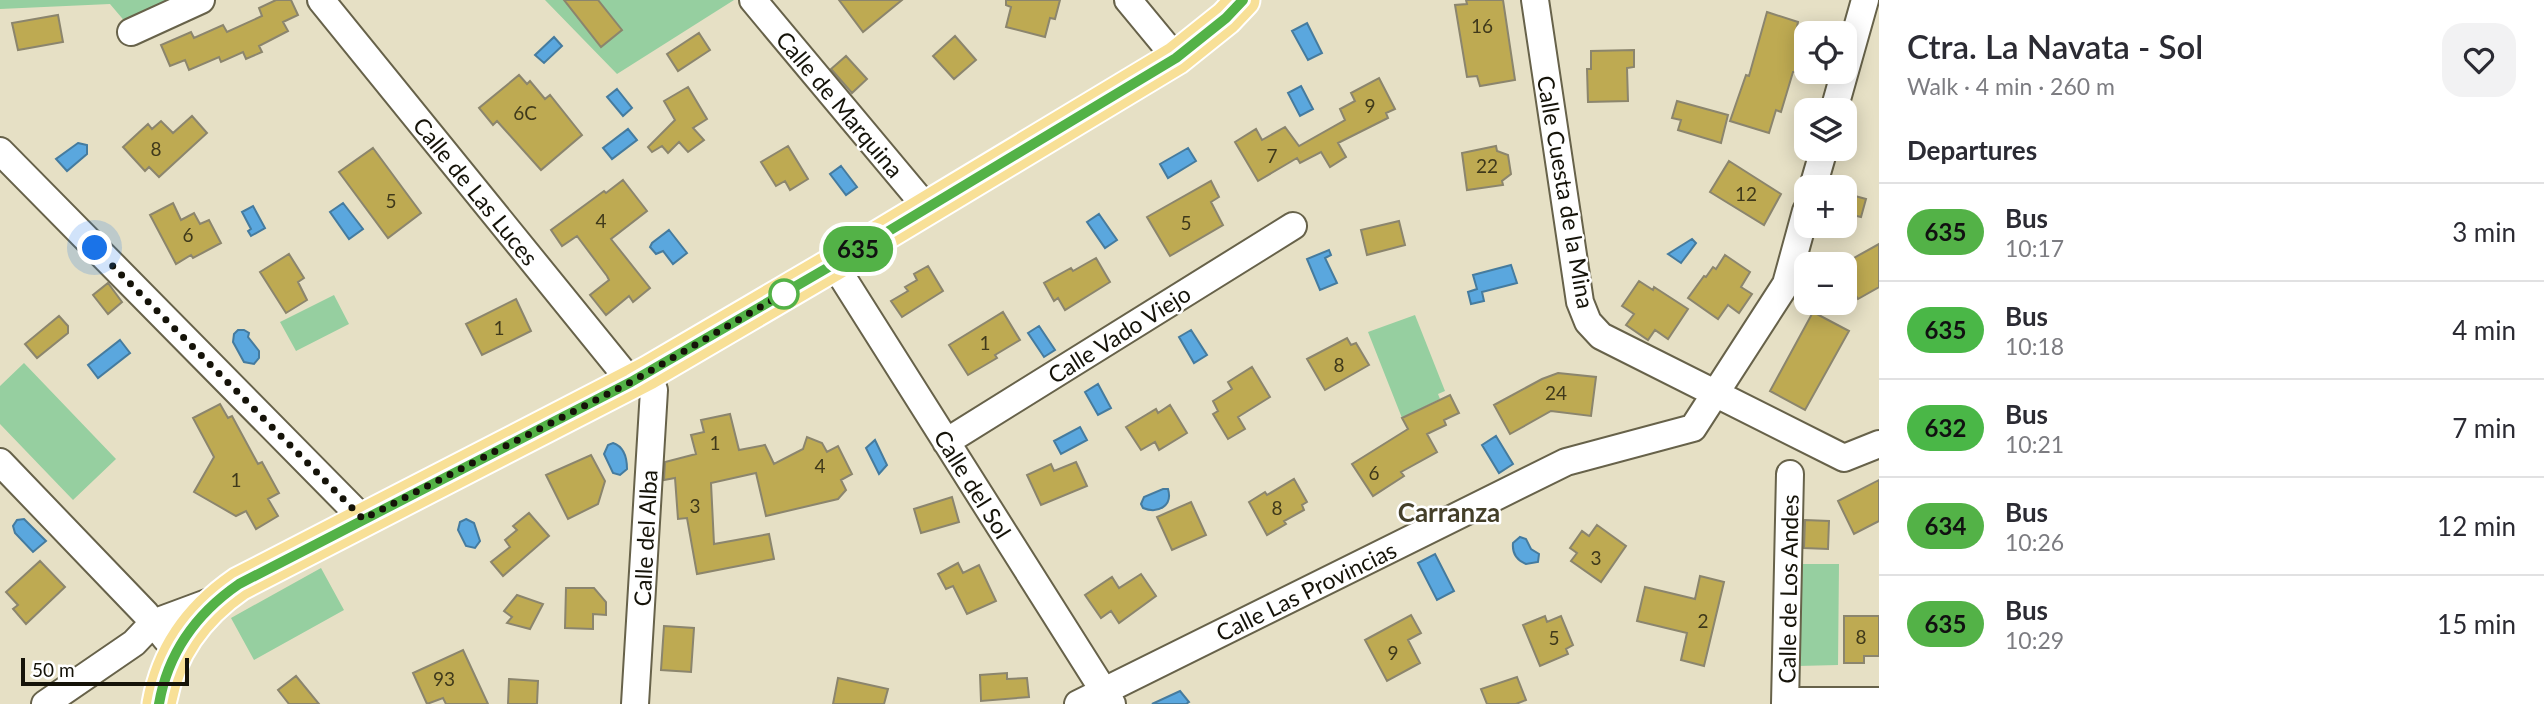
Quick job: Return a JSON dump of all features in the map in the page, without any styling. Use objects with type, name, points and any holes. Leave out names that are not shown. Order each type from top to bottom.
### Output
[{"type":"main road","points":[[159,704],[168,642],[217,599],[239,584],[639,377],[834,264],[1176,58],[1226,18],[1243,0]]},
{"type":"street","points":[[131,32],[201,0]]},
{"type":"street","name":"Calle de Las Luces","points":[[321,0],[639,377]]},
{"type":"street","name":"Calle de Marquina","points":[[753,0],[926,208]]},
{"type":"street","points":[[1128,0],[1176,58]]},
{"type":"street","name":"Calle Cuesta de la Mina","points":[[1535,0],[1580,302],[1588,321],[1601,336],[1844,458],[1879,444]]},
{"type":"street","points":[[1837,98],[1865,0]]},
{"type":"street","points":[[0,151],[363,519]]},
{"type":"street","name":"Calle Vado Viejo","points":[[946,442],[1293,226]]},
{"type":"street","name":"Calle Las Provincias","points":[[1078,704],[1108,698],[1566,462],[1693,428],[1786,284],[1799,238]]},
{"type":"street","name":"Calle del Sol","points":[[834,264],[1108,698]]},
{"type":"street","name":"Calle del Alba","points":[[635,704],[654,390],[639,377]]},
{"type":"street","points":[[0,462],[168,642]]},
{"type":"street","name":"Calle de Los Andes","points":[[1785,703],[1790,474]]},
{"type":"street","points":[[134,643],[159,651],[168,642]]},
{"type":"street","points":[[45,704],[134,643],[168,642]]},
{"type":"street","points":[[1785,703],[1879,701]]},
{"type":"green space","points":[[0,0],[183,0],[127,24],[110,4],[0,9]]},
{"type":"green space","points":[[545,0],[734,0],[617,74]]},
{"type":"green space","points":[[334,295],[349,324],[296,351],[280,322]]},
{"type":"green space","points":[[1415,315],[1445,391],[1438,394],[1440,399],[1402,418],[1368,332]]},
{"type":"green space","points":[[24,363],[116,459],[73,500],[0,424],[0,386]]},
{"type":"green space","points":[[1800,564],[1839,564],[1838,665],[1798,666]]},
{"type":"green space","points":[[321,568],[344,610],[254,660],[231,618]]},
{"type":"water","points":[[1307,23],[1322,53],[1308,60],[1292,31]]},
{"type":"water","points":[[554,37],[562,46],[544,63],[535,55]]},
{"type":"water","points":[[1301,86],[1313,109],[1300,116],[1288,93]]},
{"type":"water","points":[[617,89],[632,108],[623,116],[607,97]]},
{"type":"water","points":[[628,129],[637,140],[612,159],[603,148]]},
{"type":"water","points":[[78,143],[87,145],[87,154],[67,171],[56,159]]},
{"type":"water","points":[[1188,148],[1196,161],[1168,178],[1160,164]]},
{"type":"water","points":[[841,166],[857,187],[846,195],[830,174]]},
{"type":"water","points":[[343,203],[363,229],[349,239],[330,212]]},
{"type":"water","points":[[253,206],[265,228],[251,236],[248,231],[251,229],[242,212]]},
{"type":"water","points":[[1099,214],[1117,240],[1105,248],[1087,222]]},
{"type":"water","points":[[669,230],[687,253],[673,264],[663,251],[656,254],[650,247]]},
{"type":"water","points":[[1692,239],[1696,243],[1681,263],[1668,254]]},
{"type":"water","points":[[1329,250],[1331,255],[1325,258],[1337,283],[1320,290],[1307,259]]},
{"type":"water","points":[[1511,265],[1517,283],[1482,292],[1484,301],[1471,304],[1468,292],[1477,289],[1473,275]]},
{"type":"water","points":[[1039,326],[1055,350],[1044,357],[1028,333]]},
{"type":"water","points":[[238,330],[249,333],[248,337],[259,351],[259,358],[254,364],[244,362],[233,342],[234,334]]},
{"type":"water","points":[[1191,330],[1207,355],[1194,363],[1179,337]]},
{"type":"water","points":[[120,340],[130,353],[98,378],[88,365]]},
{"type":"water","points":[[1098,384],[1111,408],[1098,415],[1085,392]]},
{"type":"water","points":[[1080,427],[1087,440],[1061,454],[1054,441]]},
{"type":"water","points":[[1496,436],[1513,464],[1499,473],[1482,445]]},
{"type":"water","points":[[875,440],[887,465],[879,474],[866,448]]},
{"type":"water","points":[[613,443],[623,450],[626,457],[627,469],[620,475],[613,473],[604,454],[608,445]]},
{"type":"water","points":[[1168,489],[1169,495],[1163,507],[1154,510],[1143,508],[1141,504],[1144,497]]},
{"type":"water","points":[[24,519],[46,541],[33,552],[15,533],[13,526],[17,520]]},
{"type":"water","points":[[466,519],[474,523],[480,541],[475,548],[466,546],[458,530],[460,522]]},
{"type":"water","points":[[1520,537],[1526,539],[1531,549],[1539,554],[1538,562],[1526,564],[1515,556],[1513,543]]},
{"type":"water","points":[[1435,554],[1454,591],[1437,600],[1418,563]]},
{"type":"water","points":[[1180,691],[1189,702],[1186,704],[1152,704]]},
{"type":"building","points":[[276,0],[291,0],[298,15],[283,22],[288,31],[259,46],[262,52],[246,59],[243,52],[221,62],[219,57],[189,70],[185,60],[170,66],[161,45],[191,32],[194,38],[223,25],[227,32],[262,16],[259,8]]},
{"type":"building","points":[[564,0],[598,0],[622,30],[601,47]]},
{"type":"building","points":[[839,0],[902,0],[863,32]]},
{"type":"building","points":[[1006,0],[1060,0],[1055,19],[1050,18],[1045,37],[1006,27],[1011,7],[1006,5]]},
{"type":"building","points":[[1466,0],[1503,0],[1515,80],[1480,86],[1477,76],[1467,77],[1455,5],[1467,4]]},
{"type":"building","points":[[1767,12],[1795,21],[1794,72],[1781,112],[1776,110],[1769,133],[1730,121],[1746,75],[1749,76]]},
{"type":"building","points":[[58,15],[63,42],[18,50],[12,23]]},
{"type":"building","points":[[699,33],[710,50],[678,71],[667,54]]},
{"type":"building","points":[[955,36],[976,60],[954,79],[933,56]]},
{"type":"building","points":[[1634,50],[1634,67],[1627,68],[1628,101],[1588,102],[1587,69],[1591,69],[1591,51]]},
{"type":"building","points":[[846,56],[867,79],[852,93],[831,69]]},
{"type":"building","points":[[519,75],[527,84],[530,81],[545,99],[550,95],[582,135],[541,170],[497,121],[493,125],[479,108]]},
{"type":"building","points":[[1379,78],[1395,109],[1386,113],[1388,118],[1338,143],[1346,157],[1330,167],[1321,152],[1300,163],[1297,158],[1258,181],[1235,142],[1256,129],[1262,140],[1285,127],[1299,146],[1345,120],[1340,109],[1355,101],[1351,93]]},
{"type":"building","points":[[688,87],[707,119],[693,128],[704,140],[688,152],[679,142],[668,153],[662,146],[652,152],[648,147],[675,120],[664,101]]},
{"type":"building","points":[[1677,101],[1728,115],[1721,143],[1678,130],[1681,120],[1672,118]]},
{"type":"building","points":[[192,116],[207,133],[159,177],[149,167],[145,171],[123,147],[148,124],[152,129],[161,121],[173,133]]},
{"type":"building","points":[[788,146],[808,179],[790,190],[785,181],[776,186],[761,162]]},
{"type":"building","points":[[1496,146],[1497,151],[1508,155],[1511,174],[1502,181],[1503,185],[1467,190],[1462,153]]},
{"type":"building","points":[[373,148],[421,213],[388,238],[339,172]]},
{"type":"building","points":[[1729,161],[1781,194],[1764,225],[1710,192]]},
{"type":"building","points":[[623,180],[647,211],[611,239],[650,288],[633,302],[629,296],[606,315],[590,295],[609,280],[607,276],[577,236],[562,246],[551,230]]},
{"type":"building","points":[[1211,181],[1219,197],[1211,202],[1223,225],[1170,256],[1147,217]]},
{"type":"building","points":[[1857,197],[1866,199],[1861,217],[1857,216]]},
{"type":"building","points":[[173,203],[181,220],[194,213],[200,224],[209,220],[221,243],[176,264],[150,215]]},
{"type":"building","points":[[1399,221],[1405,245],[1367,255],[1361,230]]},
{"type":"building","points":[[1879,244],[1879,287],[1858,299],[1857,297],[1857,256]]},
{"type":"building","points":[[289,254],[304,278],[298,282],[307,300],[286,313],[260,272]]},
{"type":"building","points":[[1725,255],[1750,272],[1741,287],[1752,294],[1739,313],[1728,305],[1718,319],[1688,298],[1704,276],[1706,277],[1713,267],[1716,269]]},
{"type":"building","points":[[1096,258],[1110,282],[1065,310],[1058,298],[1054,301],[1044,283]]},
{"type":"building","points":[[928,266],[943,291],[902,317],[891,301],[908,291],[905,287],[917,280],[914,274]]},
{"type":"building","points":[[1639,281],[1653,290],[1654,287],[1688,309],[1668,339],[1655,330],[1648,340],[1626,325],[1634,314],[1622,306]]},
{"type":"building","points":[[108,283],[122,302],[108,314],[93,295]]},
{"type":"building","points":[[516,299],[531,331],[482,355],[466,324]]},
{"type":"building","points":[[1003,312],[1020,340],[968,375],[949,345]]},
{"type":"building","points":[[1811,315],[1819,315],[1849,331],[1805,410],[1770,391]]},
{"type":"building","points":[[59,316],[68,326],[68,333],[37,358],[25,344]]},
{"type":"building","points":[[1347,338],[1351,345],[1356,343],[1369,365],[1325,390],[1307,359]]},
{"type":"building","points":[[1252,367],[1270,397],[1238,417],[1245,429],[1228,439],[1213,414],[1218,411],[1213,401],[1232,389],[1228,382]]},
{"type":"building","points":[[1558,373],[1596,377],[1591,416],[1551,411],[1510,434],[1494,405]]},
{"type":"building","points":[[1450,395],[1459,413],[1444,420],[1446,425],[1427,434],[1437,452],[1401,472],[1404,476],[1373,496],[1352,464],[1408,429],[1402,418]]},
{"type":"building","points":[[220,404],[228,418],[232,416],[258,464],[262,462],[279,493],[268,499],[278,516],[256,529],[246,511],[236,516],[194,492],[214,457],[193,418]]},
{"type":"building","points":[[1170,405],[1187,433],[1159,450],[1155,442],[1141,450],[1126,427],[1156,409],[1158,413]]},
{"type":"building","points":[[730,414],[739,450],[765,445],[774,464],[803,449],[807,437],[822,443],[827,452],[838,446],[852,474],[841,480],[846,490],[838,499],[766,516],[756,473],[711,483],[714,544],[769,534],[774,559],[697,574],[687,518],[678,519],[675,478],[664,480],[665,462],[696,454],[691,435],[704,432],[701,420]]},
{"type":"building","points":[[591,455],[605,481],[598,504],[568,519],[546,475]]},
{"type":"building","points":[[1076,462],[1087,486],[1041,505],[1027,475],[1051,464],[1054,471]]},
{"type":"building","points":[[1294,479],[1307,502],[1302,505],[1304,510],[1267,535],[1249,502]]},
{"type":"building","points":[[1879,480],[1879,521],[1854,534],[1838,501]]},
{"type":"building","points":[[952,497],[959,522],[921,533],[914,509]]},
{"type":"building","points":[[1191,502],[1206,535],[1172,550],[1157,517]]},
{"type":"building","points":[[529,513],[549,536],[503,576],[491,562],[510,547],[505,540],[517,530],[513,526]]},
{"type":"building","points":[[1805,520],[1829,521],[1828,549],[1804,548]]},
{"type":"building","points":[[1597,525],[1626,546],[1601,582],[1571,561],[1577,553],[1570,548],[1582,531],[1589,536]]},
{"type":"building","points":[[40,561],[65,587],[26,624],[13,609],[18,605],[6,592]]},
{"type":"building","points":[[958,563],[963,573],[979,565],[996,601],[967,614],[953,586],[946,589],[938,574]]},
{"type":"building","points":[[1141,574],[1156,596],[1119,623],[1111,611],[1101,618],[1085,595],[1112,577],[1119,588]]},
{"type":"building","points":[[1700,576],[1724,582],[1704,666],[1681,660],[1687,633],[1637,621],[1645,587],[1695,599]]},
{"type":"building","points":[[566,588],[594,588],[606,602],[606,615],[593,614],[593,629],[565,628]]},
{"type":"building","points":[[517,595],[543,604],[530,629],[507,623],[512,617],[504,611]]},
{"type":"building","points":[[1411,615],[1421,633],[1408,640],[1420,663],[1387,681],[1365,640]]},
{"type":"building","points":[[1545,616],[1547,622],[1561,616],[1573,645],[1566,649],[1568,654],[1540,666],[1523,625]]},
{"type":"building","points":[[1844,616],[1879,616],[1879,656],[1864,656],[1864,663],[1844,663]]},
{"type":"building","points":[[664,626],[694,628],[691,672],[661,670]]},
{"type":"building","points":[[463,650],[488,704],[446,704],[443,698],[427,704],[413,673]]},
{"type":"building","points":[[1007,673],[1007,679],[1027,678],[1029,697],[981,701],[980,675]]},
{"type":"building","points":[[296,676],[319,704],[289,704],[278,690]]},
{"type":"building","points":[[1517,677],[1526,700],[1516,704],[1487,704],[1481,689]]},
{"type":"building","points":[[838,678],[888,689],[884,704],[833,704]]},
{"type":"building","points":[[509,679],[538,681],[537,704],[508,704]]},
{"type":"bus line","name":"635","points":[[159,704],[168,669],[185,636],[195,621],[217,599],[239,584],[671,359],[1176,58],[1226,18],[1243,0]]},
{"type":"district","name":"Carranza","points":[[1449,512]]},
{"type":"route","points":[[95,248],[363,519],[631,382],[788,291],[784,294]]}]
